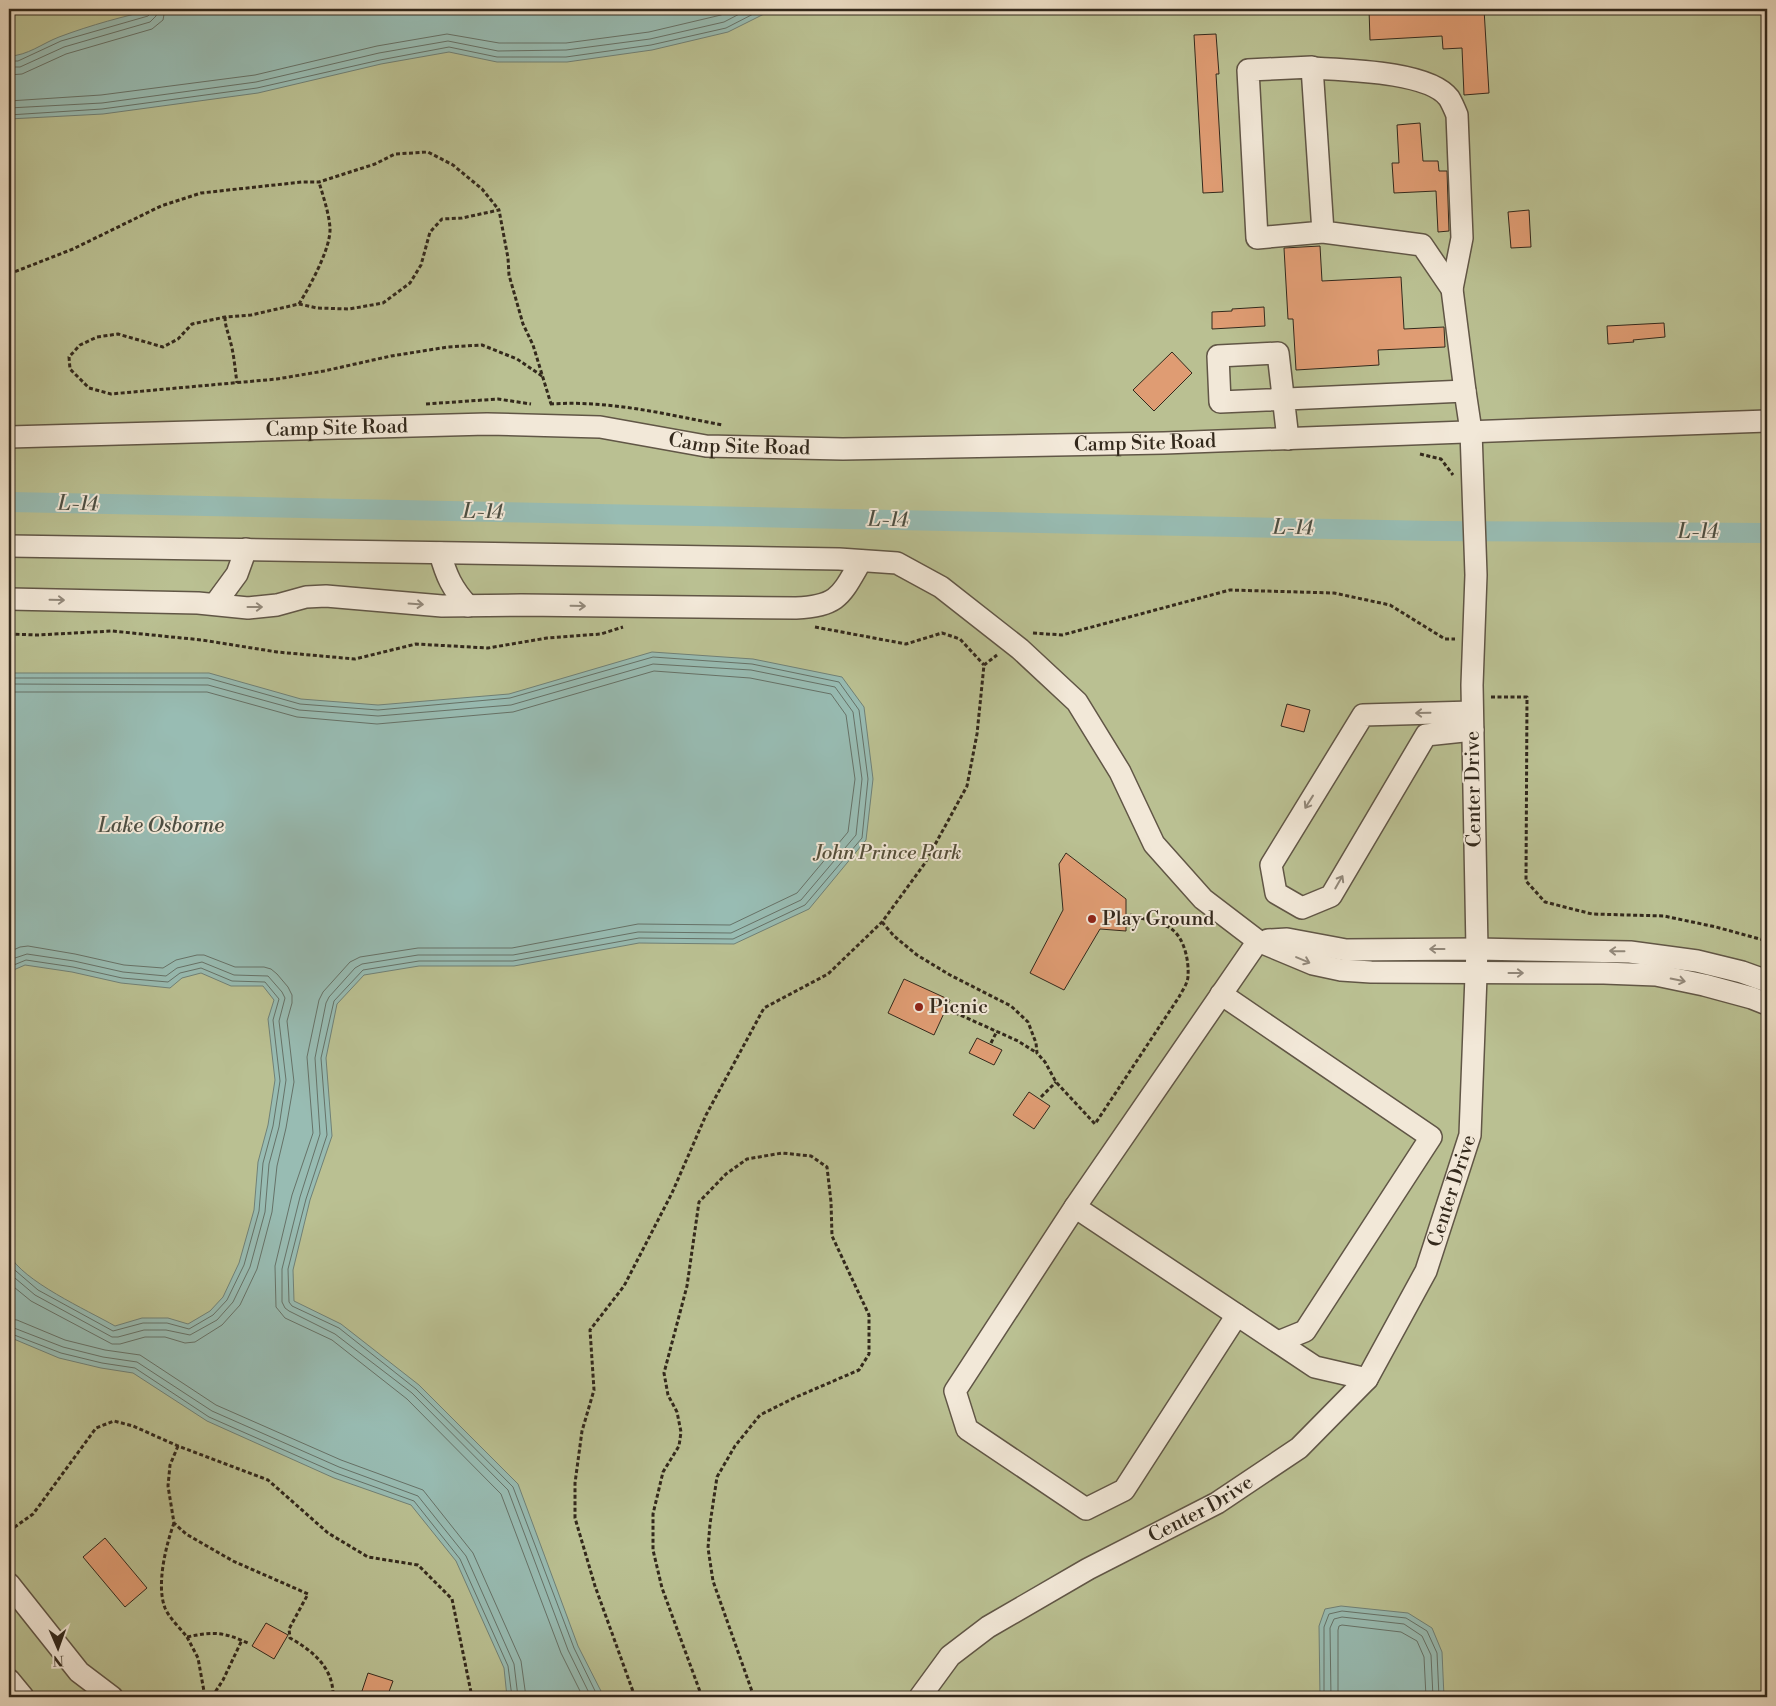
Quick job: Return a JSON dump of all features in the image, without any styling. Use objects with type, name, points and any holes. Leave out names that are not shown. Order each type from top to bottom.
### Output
[{"type":"street","points":[[1312,66],[1312,68],[1400,76],[1435,86],[1448,97],[1458,115],[1462,238],[1452,290],[1422,245],[1323,232],[1258,238],[1248,70],[1312,66]]},
{"type":"street","points":[[1312,68],[1323,232]]},
{"type":"street","name":"Center Drive","points":[[920,1697],[950,1656],[988,1627],[1088,1568],[1216,1503],[1300,1448],[1367,1379],[1426,1271],[1470,1135],[1477,949],[1472,713],[1476,575],[1471,431],[1452,290]]},
{"type":"street","points":[[1288,439],[1283,398],[1465,391]]},
{"type":"street","name":"Camp Site Road","points":[[9,437],[487,424],[600,427],[706,446],[833,448],[1164,443],[1767,421]]},
{"type":"street","points":[[9,546],[896,563],[941,587],[1012,643],[1077,702],[1120,772],[1154,844],[1203,899],[1258,941],[1313,964],[1340,970],[1371,972],[1656,975],[1704,985],[1767,1004]]},
{"type":"street","points":[[215,604],[237,574],[246,550]]},
{"type":"street","points":[[440,553],[447,577],[468,606]]},
{"type":"street","points":[[9,599],[215,604],[263,608],[306,597],[326,596],[442,606],[814,608],[826,605],[842,594],[861,561]]},
{"type":"street","points":[[1472,713],[1426,734],[1331,896],[1302,908],[1276,893],[1271,865],[1363,715],[1472,713]]},
{"type":"street","points":[[1258,941],[1287,940],[1346,950],[1477,949],[1630,952],[1697,961],[1742,972],[1767,981]]},
{"type":"street","points":[[1236,1315],[1124,1490],[1086,1509],[967,1429],[955,1392],[1075,1206],[1258,941]]},
{"type":"street","points":[[1221,994],[1431,1137],[1306,1331],[1278,1342]]},
{"type":"street","points":[[1075,1206],[1315,1367],[1367,1379]]},
{"type":"street","points":[[9,1584],[79,1672],[112,1697]]},
{"type":"street","points":[[9,1680],[22,1697]]},
{"type":"path","points":[[9,274],[73,249],[161,206],[201,193],[302,182],[319,182],[375,164],[395,154],[428,152],[453,165],[482,189],[499,210],[508,258],[509,275],[523,324],[533,345],[551,404]]},
{"type":"path","points":[[299,304],[308,289],[328,242],[330,228],[319,182]]},
{"type":"path","points":[[499,210],[462,218],[442,219],[430,232],[421,265],[410,284],[383,303],[349,309],[317,308],[299,304],[251,315],[225,317],[192,324],[178,339],[163,347],[118,334],[97,337],[80,345],[70,357],[70,369],[89,388],[111,394],[237,383],[324,371],[391,356],[482,344],[517,359],[542,376]]},
{"type":"path","points":[[225,317],[225,327],[234,357],[237,383]]},
{"type":"path","points":[[635,1697],[595,1586],[575,1518],[575,1483],[582,1431],[594,1390],[590,1330],[624,1286],[672,1193],[706,1115],[764,1008],[828,974],[882,922],[925,863],[967,786],[977,734],[984,665],[1026,633],[1062,635],[1230,590],[1334,593],[1390,605],[1445,639],[1473,639]]},
{"type":"path","points":[[9,634],[37,635],[112,630],[202,640],[277,652],[356,659],[416,644],[488,648],[547,638],[601,634],[626,626]]},
{"type":"path","points":[[808,626],[906,644],[942,633],[960,639],[984,665]]},
{"type":"path","points":[[1472,713],[1526,697],[1526,881],[1545,902],[1592,914],[1664,916],[1767,940]]},
{"type":"path","points":[[948,1010],[1018,1041],[1037,1053],[1048,1067],[1056,1082],[1095,1124],[1179,997],[1188,977],[1187,959],[1182,942],[1174,931],[1156,922],[1130,915]]},
{"type":"path","points":[[882,922],[894,936],[917,955],[950,975],[1011,1006],[1028,1022],[1036,1043],[1037,1053]]},
{"type":"path","points":[[991,1043],[997,1031]]},
{"type":"path","points":[[1041,1097],[1056,1082]]},
{"type":"path","points":[[702,1697],[662,1588],[653,1550],[653,1514],[663,1472],[679,1446],[681,1432],[676,1412],[668,1395],[664,1373],[687,1286],[699,1202],[726,1174],[747,1159],[782,1154],[811,1156],[826,1167],[832,1236],[869,1315],[869,1354],[859,1370],[760,1415],[735,1446],[717,1477],[708,1548],[713,1581],[754,1697]]},
{"type":"path","points":[[9,1531],[33,1514],[96,1428],[114,1422],[133,1426],[178,1446],[268,1480],[328,1533],[368,1557],[418,1566],[452,1600],[472,1697]]},
{"type":"path","points":[[178,1446],[170,1465],[168,1486],[174,1523],[164,1561],[162,1580],[163,1602],[166,1610],[187,1637],[198,1658],[206,1697]]},
{"type":"path","points":[[174,1523],[186,1534],[233,1561],[308,1594],[289,1629],[290,1638],[319,1657],[333,1689],[333,1697]]},
{"type":"path","points":[[187,1637],[215,1632],[228,1634],[250,1644]]},
{"type":"path","points":[[212,1697],[223,1680],[242,1640]]},
{"type":"green space","name":"John Prince Park","points":[[9,9],[1767,9],[1767,1697],[9,1697]]},
{"type":"water","points":[[157,9],[774,9],[728,32],[652,50],[567,62],[497,62],[449,52],[381,64],[258,93],[103,114],[9,119],[9,56],[29,52],[59,37],[83,29]]},
{"type":"water","name":"Lake Osborne","points":[[652,652],[753,659],[842,677],[864,707],[873,779],[866,840],[809,909],[734,944],[639,943],[514,966],[419,966],[364,975],[337,1004],[326,1058],[332,1136],[310,1200],[293,1270],[294,1301],[341,1324],[419,1385],[518,1484],[578,1646],[604,1697],[507,1697],[504,1668],[456,1561],[411,1505],[334,1478],[207,1421],[133,1373],[59,1358],[9,1337],[9,1254],[16,1264],[41,1284],[115,1326],[142,1318],[168,1318],[188,1324],[210,1311],[223,1297],[239,1263],[254,1210],[258,1162],[268,1125],[275,1080],[268,1019],[274,1000],[263,986],[231,986],[201,973],[182,978],[170,988],[121,983],[72,972],[25,965],[9,972],[9,673],[209,673],[301,699],[378,705],[509,694]]},
{"type":"water","points":[[1341,1606],[1408,1613],[1432,1628],[1442,1652],[1444,1697],[1320,1697],[1319,1626],[1325,1609]]},
{"type":"building","points":[[1369,9],[1484,9],[1489,93],[1464,95],[1462,48],[1443,49],[1442,36],[1370,40]]},
{"type":"building","points":[[1216,34],[1219,74],[1216,74],[1223,192],[1203,193],[1194,35]]},
{"type":"building","points":[[1420,123],[1423,161],[1438,161],[1439,171],[1447,171],[1449,231],[1438,232],[1436,191],[1394,193],[1392,163],[1399,163],[1397,125]]},
{"type":"building","points":[[1529,210],[1531,247],[1511,248],[1508,212]]},
{"type":"building","points":[[1320,246],[1322,281],[1401,277],[1404,329],[1444,327],[1445,347],[1378,350],[1379,365],[1296,370],[1293,319],[1288,319],[1284,248]]},
{"type":"building","points":[[1264,307],[1265,326],[1212,329],[1212,312]]},
{"type":"building","points":[[1664,323],[1665,337],[1608,344],[1607,326]]},
{"type":"building","points":[[1172,352],[1192,373],[1154,411],[1133,390]]},
{"type":"building","points":[[1287,704],[1310,710],[1304,732],[1281,726]]},
{"type":"building","name":"Play Ground","points":[[1066,853],[1126,899],[1126,931],[1100,929],[1064,990],[1030,973],[1063,910],[1059,864]]},
{"type":"building","name":"Picnic","points":[[904,979],[950,1000],[934,1035],[888,1013]]},
{"type":"building","points":[[977,1038],[1002,1050],[994,1065],[969,1053]]},
{"type":"building","points":[[1029,1092],[1050,1106],[1034,1129],[1013,1115]]},
{"type":"building","points":[[105,1538],[147,1588],[125,1607],[83,1557]]},
{"type":"building","points":[[266,1623],[288,1635],[274,1659],[252,1646]]},
{"type":"building","points":[[368,1673],[393,1681],[387,1697],[360,1697]]},
{"type":"waterway","name":"L-14","points":[[9,502],[1435,531],[1767,533]]},
{"type":"place","name":"Play Ground","points":[[1092,919]]},
{"type":"place","name":"Picnic","points":[[919,1007]]}]
